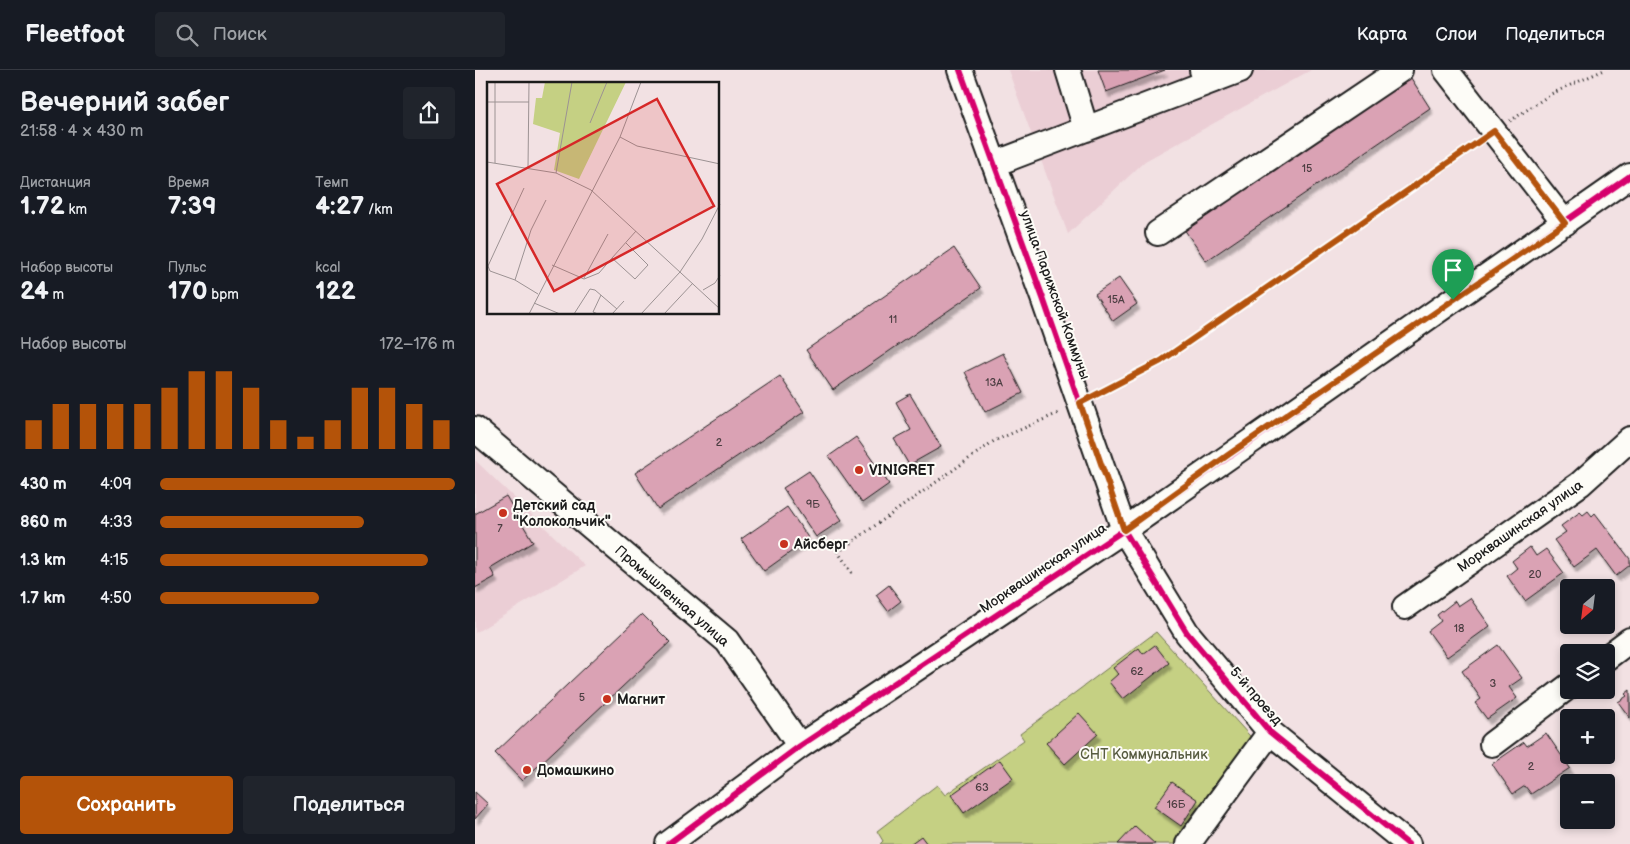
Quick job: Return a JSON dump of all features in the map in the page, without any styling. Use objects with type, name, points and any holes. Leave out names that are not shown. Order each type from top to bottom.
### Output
[{"type":"street","name":"улица Парижской Коммуны","points":[[960,70],[1124,530]]},
{"type":"street","points":[[1068,70],[1086,128]]},
{"type":"street","points":[[994,164],[1086,128],[1204,76],[1240,70]]},
{"type":"street","points":[[1159,233],[1399,70]]},
{"type":"street","points":[[1446,70],[1565,223]]},
{"type":"street","name":"Морквашинская улица","points":[[668,844],[800,746],[1124,530],[1630,176]]},
{"type":"street","name":"Промышленная улица","points":[[475,429],[727,641],[800,746]]},
{"type":"street","name":"Морквашинская улица","points":[[1405,607],[1580,484],[1630,439]]},
{"type":"street","name":"5-й проезд","points":[[1124,530],[1187,633],[1269,732],[1408,844]]},
{"type":"street","points":[[1615,651],[1630,640]]},
{"type":"street","points":[[1492,744],[1560,693]]},
{"type":"street","points":[[1188,844],[1269,732]]},
{"type":"path","points":[[852,573],[838,552],[994,441],[1080,403],[1161,361],[1494,131],[1551,94],[1604,70]]},
{"type":"shaded area","points":[[1008,70],[1311,70],[1145,161],[1068,234]]},
{"type":"shaded area","name":"Детский сад \"Колокольчик\"","points":[[475,460],[585,566],[475,633]]},
{"type":"green space","name":"СНТ Коммунальник","points":[[1156,632],[1267,755],[1200,844],[880,844],[883,841],[877,831],[937,785],[945,795],[1024,740],[1020,734]]},
{"type":"building","points":[[1098,70],[1165,70],[1106,92]]},
{"type":"building","points":[[1409,75],[1430,108],[1206,261],[1184,229]]},
{"type":"building","points":[[954,248],[981,288],[833,390],[806,350]]},
{"type":"building","points":[[1119,278],[1137,304],[1113,321],[1095,294]]},
{"type":"building","points":[[1003,353],[1023,393],[985,412],[965,372]]},
{"type":"building","points":[[780,376],[804,412],[658,509],[635,473]]},
{"type":"building","points":[[910,394],[941,447],[909,465],[894,439],[911,430],[896,402]]},
{"type":"building","name":"VINIGRET","points":[[856,437],[889,484],[862,503],[829,456]]},
{"type":"building","points":[[809,471],[842,520],[816,537],[783,488]]},
{"type":"building","points":[[506,496],[533,542],[490,568],[495,577],[475,588],[475,514]]},
{"type":"building","points":[[787,507],[809,539],[764,571],[741,539]]},
{"type":"building","points":[[1588,511],[1592,516],[1595,513],[1630,559],[1630,565],[1616,576],[1597,550],[1574,567],[1554,540],[1566,532],[1561,526],[1580,512],[1583,515]]},
{"type":"building","points":[[1530,547],[1536,556],[1546,549],[1564,573],[1525,601],[1507,576],[1517,568],[1512,561]]},
{"type":"building","points":[[889,585],[901,601],[888,611],[876,595]]},
{"type":"building","points":[[1470,598],[1490,626],[1447,657],[1428,631],[1441,621],[1437,615],[1455,601],[1458,606]]},
{"type":"building","points":[[642,614],[670,642],[522,781],[495,753]]},
{"type":"building","points":[[1155,645],[1169,663],[1123,699],[1109,682],[1118,674],[1113,668],[1139,648],[1143,654]]},
{"type":"building","points":[[1498,645],[1522,678],[1509,687],[1517,698],[1487,719],[1475,703],[1481,699],[1462,671]]},
{"type":"building","points":[[1630,690],[1630,718],[1618,702],[1627,696],[1625,694]]},
{"type":"building","points":[[1079,713],[1098,734],[1065,764],[1046,743]]},
{"type":"building","points":[[1546,733],[1560,753],[1560,764],[1567,764],[1570,768],[1531,794],[1525,786],[1513,794],[1492,764],[1524,742],[1527,746]]},
{"type":"building","points":[[1000,760],[1013,778],[964,813],[951,795]]},
{"type":"building","points":[[1172,782],[1198,800],[1181,826],[1154,807]]},
{"type":"building","points":[[475,792],[488,804],[475,819]]},
{"type":"building","points":[[1135,826],[1155,844],[1118,844]]},
{"type":"building","points":[[921,836],[927,844],[910,844]]},
{"type":"cycle path","points":[[960,70],[1043,298],[1124,530],[1187,633],[1270,732],[1408,844]]},
{"type":"cycle path","points":[[668,844],[800,746],[1124,530],[1630,176]]},
{"type":"place","name":"VINIGRET","points":[[859,470]]},
{"type":"place","name":"Детский сад \"Колокольчик\"","points":[[503,513]]},
{"type":"place","name":"Айсберг","points":[[784,544]]},
{"type":"place","name":"Магнит","points":[[607,699]]},
{"type":"place","name":"Домашкино","points":[[527,770]]},
{"type":"route","points":[[1494,131],[1565,223],[1453,300],[1228,455],[1124,530],[1080,403],[1161,361],[1494,131]]}]
